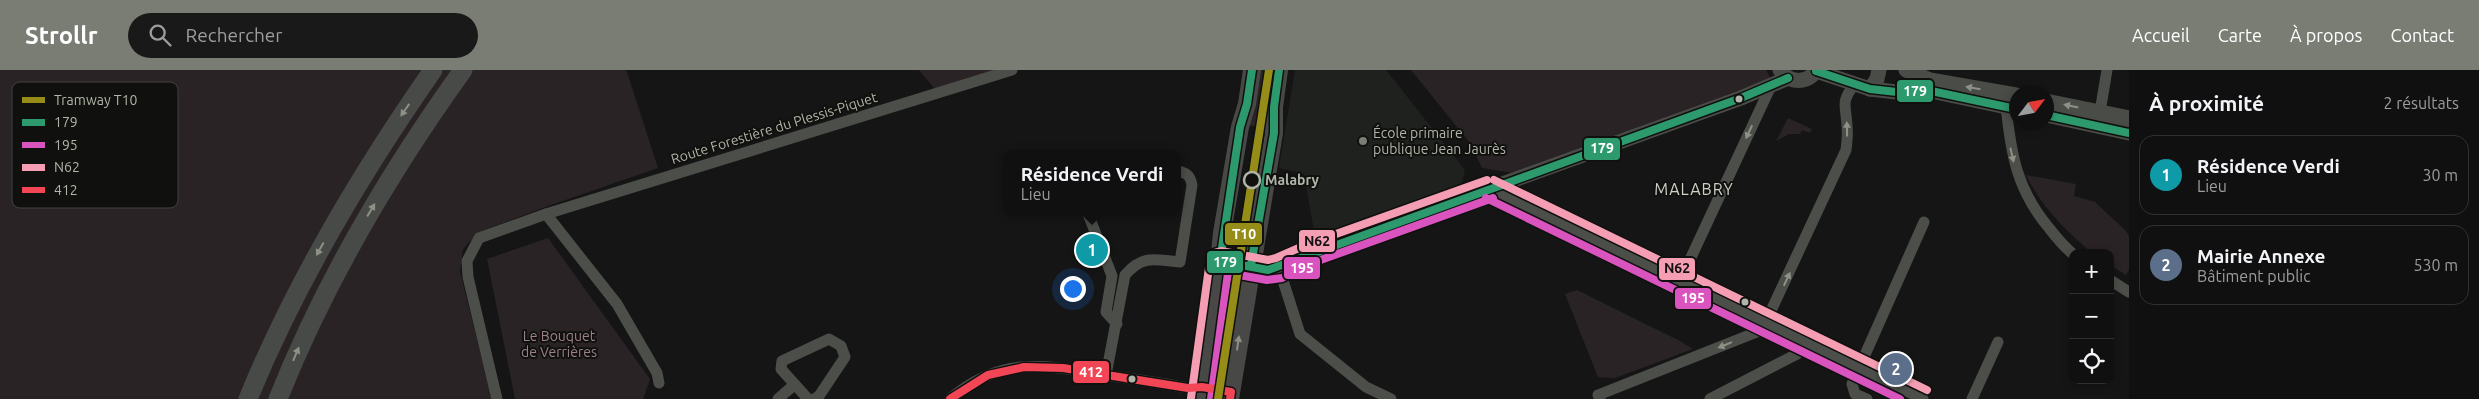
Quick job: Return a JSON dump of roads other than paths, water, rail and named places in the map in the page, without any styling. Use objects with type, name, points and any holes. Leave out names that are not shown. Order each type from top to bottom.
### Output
[{"type":"highway","points":[[248,399],[284,320],[350,195],[433,70]]},
{"type":"highway","points":[[278,399],[308,328],[341,261],[410,146],[463,70]]},
{"type":"main road","points":[[1202,393],[1240,127],[1247,104],[1252,70]]},
{"type":"main road","points":[[1230,395],[1274,133],[1274,108],[1279,70]]},
{"type":"main road","points":[[1870,89],[1877,79],[1879,70]]},
{"type":"main road","points":[[1906,70],[1930,80],[2009,94]]},
{"type":"main road","points":[[1220,261],[1251,265],[1268,270],[1279,268],[1310,254],[1770,88],[1784,74],[1801,81],[1807,80],[1817,71],[1870,89],[1897,92],[1931,91],[2009,108]]},
{"type":"main road","points":[[2054,103],[2129,118]]},
{"type":"main road","points":[[2054,117],[2129,133]]},
{"type":"street","name":"Route Forestière du Plessis-Piquet","points":[[497,399],[468,277],[467,261],[479,238],[546,214],[1012,70]]},
{"type":"street","points":[[2100,112],[2107,70]]},
{"type":"street","points":[[1600,399],[1598,396],[1762,330],[1767,323],[1846,150],[1847,126],[1844,104],[1846,97],[1855,84]]},
{"type":"street","points":[[1680,280],[1770,88]]},
{"type":"street","points":[[2010,130],[2009,141],[2017,175],[2033,209],[2069,251]]},
{"type":"street","points":[[1106,375],[1125,275],[1135,264],[1146,259],[1180,262],[1192,185],[1191,178],[1186,173],[1181,172]]},
{"type":"street","points":[[1490,189],[1923,399]]},
{"type":"street","points":[[546,214],[617,304],[657,373],[659,383]]},
{"type":"street","points":[[1089,215],[1112,276],[1106,312],[1117,324]]},
{"type":"street","points":[[1867,399],[1855,394],[1852,384],[1924,222]]},
{"type":"street","points":[[1279,268],[1300,334],[1366,387],[1391,399]]},
{"type":"street","points":[[2114,283],[2129,292]]},
{"type":"street","points":[[808,399],[781,370],[782,361],[829,339],[841,346],[845,357],[819,396],[814,399]]},
{"type":"street","points":[[1972,399],[1998,342]]},
{"type":"street","points":[[1710,399],[1798,354],[1808,343]]},
{"type":"street","points":[[950,399],[963,388],[990,374],[1020,366],[1051,365],[1188,388],[1202,393],[1230,395]]},
{"type":"street","points":[[778,399],[794,386]]},
{"type":"street","points":[[1894,399],[1901,389]]},
{"type":"tram line","name":"T10","points":[[1218,399],[1269,70]]},
{"type":"place","name":"École primaire publique Jean Jaurès","points":[[1363,141]]},
{"type":"place","name":"Malabry","points":[[1252,180]]},
{"type":"place","name":"Résidence Verdi","points":[[1092,250]]},
{"type":"place","name":"Mairie Annexe","points":[[1896,369]]},
{"type":"district","name":"MALABRY","points":[[1694,189]]},
{"type":"park label","name":"Le Bouquet de Verrières","points":[[559,344]]}]
